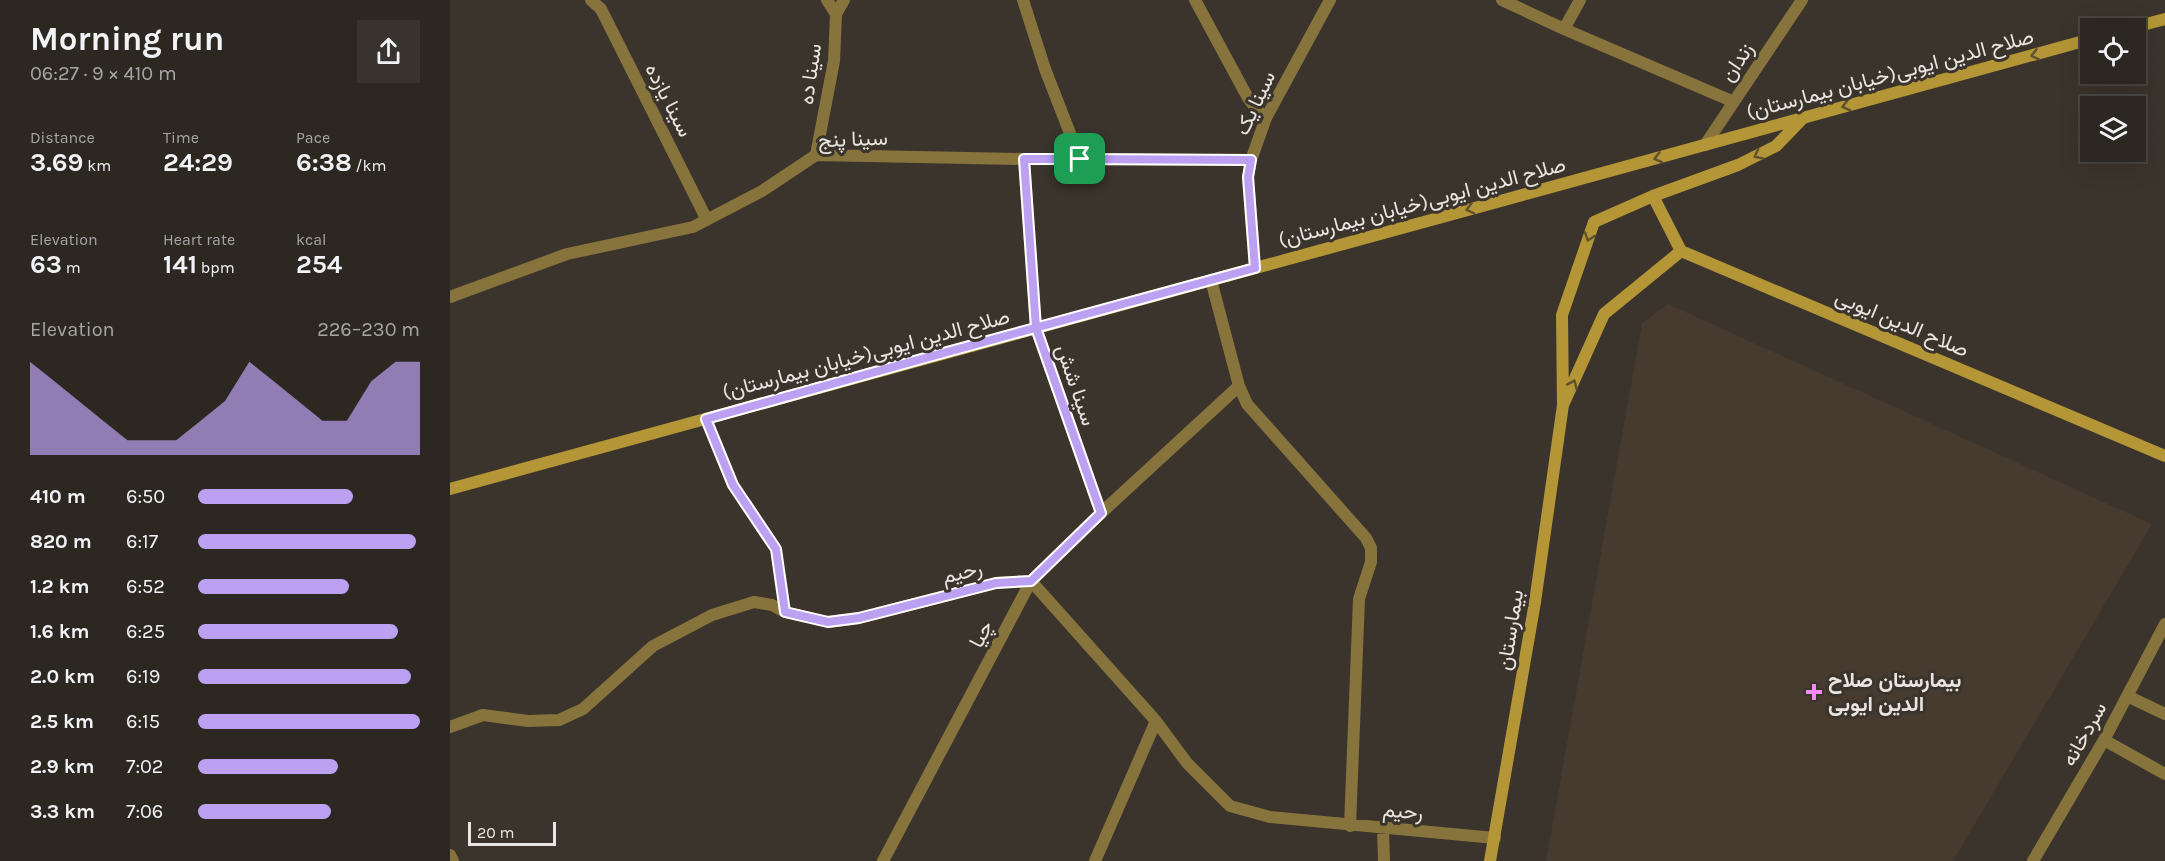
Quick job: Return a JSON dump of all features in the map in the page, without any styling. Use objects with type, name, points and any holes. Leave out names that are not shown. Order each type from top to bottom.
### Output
[{"type":"main road","points":[[2146,24],[2165,19]]},
{"type":"main road","name":"صلاح الدین ایوبی(خیابان بیمارستان)","points":[[450,489],[2080,42]]},
{"type":"main road","points":[[1563,405],[1562,315],[1594,222],[1653,196],[1738,165],[1776,146],[1803,118]]},
{"type":"main road","points":[[1563,405],[1604,314],[1681,251],[1653,196]]},
{"type":"main road","name":"صلاح الدین ایوبی","points":[[1681,251],[2165,456]]},
{"type":"main road","name":"بیمارستان","points":[[1490,861],[1535,602],[1563,405]]},
{"type":"street","name":"سینا یازده","points":[[591,0],[601,9],[707,220]]},
{"type":"street","points":[[827,0],[836,14],[844,0]]},
{"type":"street","points":[[1023,0],[1045,69],[1080,159]]},
{"type":"street","points":[[1195,0],[1248,98],[1266,118]]},
{"type":"street","name":"سینا یک","points":[[1255,268],[1248,177],[1251,160],[1266,118],[1330,0]]},
{"type":"street","points":[[1502,0],[1734,102]]},
{"type":"street","points":[[1564,29],[1580,0]]},
{"type":"street","name":"زندان","points":[[1705,145],[1802,0]]},
{"type":"street","name":"سینا ده","points":[[816,155],[834,61],[836,14]]},
{"type":"street","name":"سینا پنج","points":[[450,297],[567,254],[693,227],[762,191],[816,155],[1251,160]]},
{"type":"street","name":"سینا شش","points":[[1024,159],[1036,328],[1101,513]]},
{"type":"street","points":[[1212,280],[1239,386],[1247,404],[1366,538],[1371,548],[1371,562],[1359,599],[1350,826]]},
{"type":"street","name":"چیا","points":[[883,861],[1031,581],[1239,386]]},
{"type":"street","name":"رحیم","points":[[450,727],[483,715],[528,721],[559,720],[583,709],[654,646],[712,615],[754,602],[772,605],[785,612],[828,622],[996,583],[1031,581],[1156,721],[1187,763],[1230,806],[1270,817],[1495,838]]},
{"type":"street","name":"سردخانه","points":[[2033,861],[2104,740],[2165,624]]},
{"type":"street","points":[[2127,696],[2165,714]]},
{"type":"street","points":[[1095,861],[1156,721]]},
{"type":"street","points":[[2104,740],[2165,774]]},
{"type":"street","points":[[1383,828],[1384,861]]},
{"type":"street","points":[[450,855],[453,861]]},
{"type":"path","points":[[706,419],[733,485],[776,549],[785,612]]},
{"type":"shaded area","name":"بیمارستان صلاح الدین ایوبی","points":[[1668,304],[2152,524],[1953,861],[1546,861],[1642,323]]},
{"type":"place","name":"بیمارستان صلاح الدین ایوبی","points":[[1814,692]]},
{"type":"route","points":[[1080,159],[1024,159],[1036,328],[1101,513],[1031,581],[996,583],[859,618],[828,622],[785,612],[776,549],[733,485],[706,419],[871,373],[953,351],[1036,328],[1255,268],[1248,177],[1251,160],[1080,159]]}]
